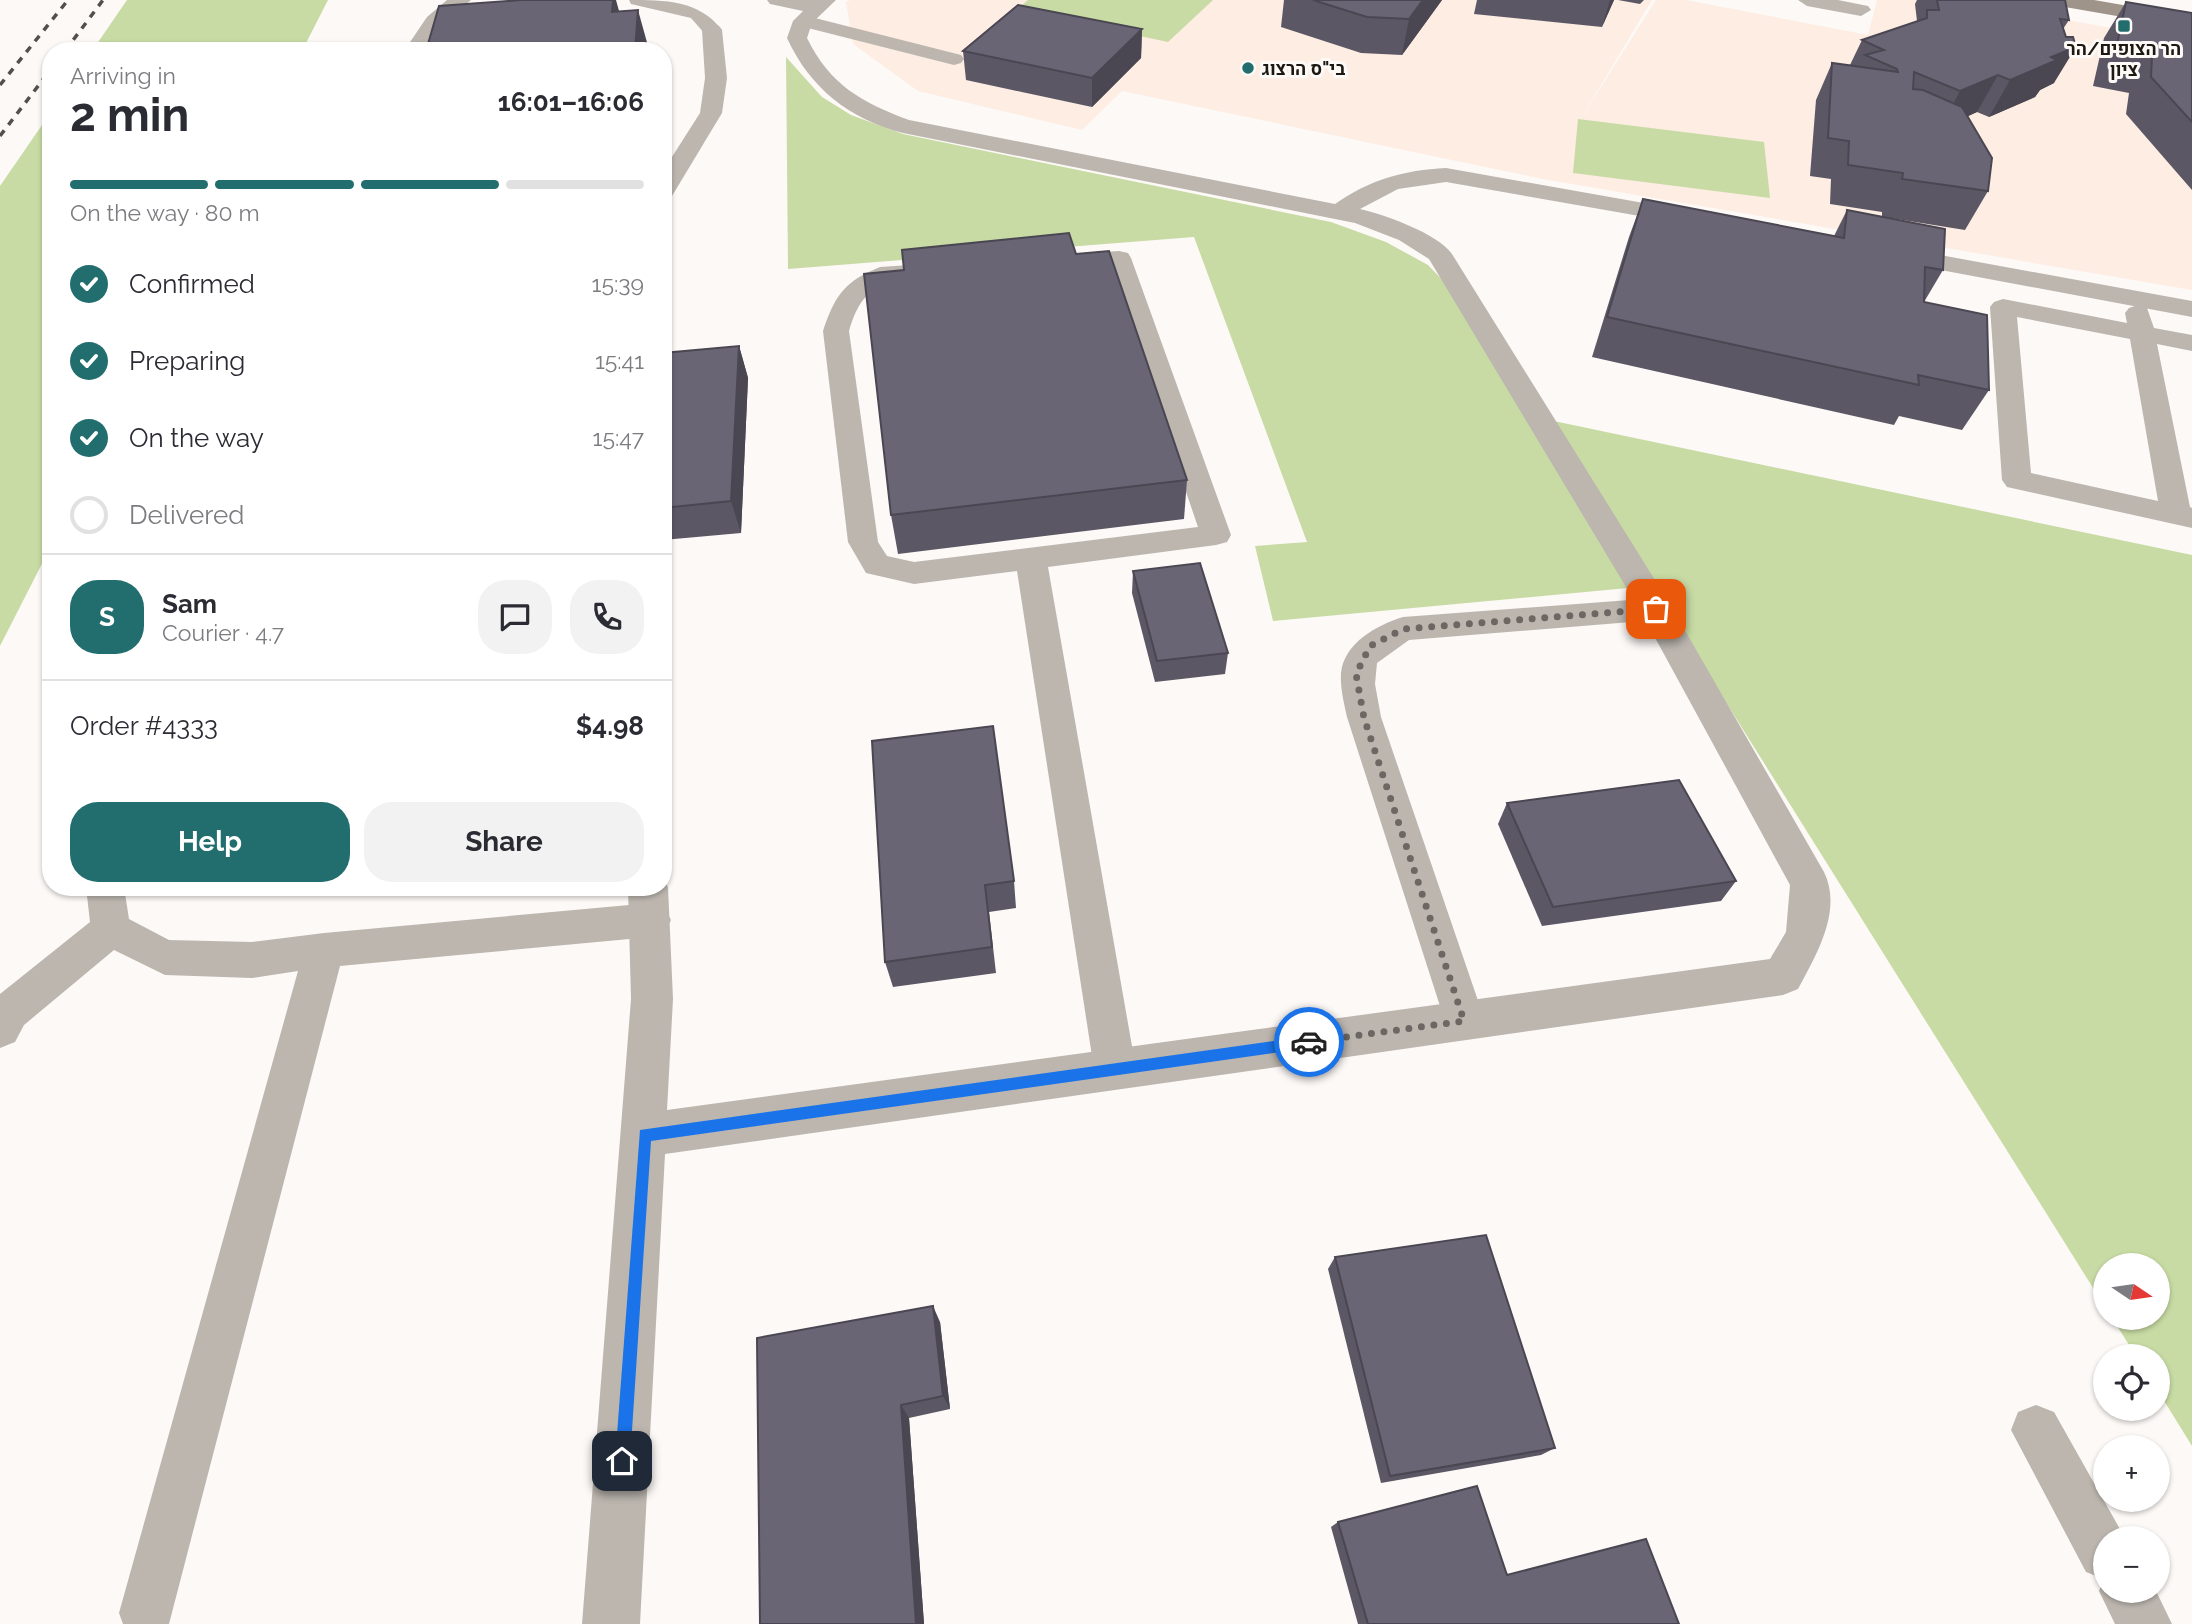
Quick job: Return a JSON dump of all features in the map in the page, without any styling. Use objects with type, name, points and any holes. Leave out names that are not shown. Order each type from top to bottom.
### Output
[{"type":"street","points":[[645,1135],[1783,976],[1806,935],[1810,884],[1656,609],[1439,254],[1408,234],[1361,217],[917,128],[879,117],[857,106],[820,80],[805,57],[797,38],[815,10],[777,0]]},
{"type":"street","points":[[2059,0],[2087,2],[2192,23]]},
{"type":"street","points":[[672,176],[711,113],[716,78],[712,30]]},
{"type":"street","points":[[1339,213],[1368,191],[1390,182],[1416,176],[1446,175],[1717,223]]},
{"type":"street","points":[[1865,249],[2192,309]]},
{"type":"street","points":[[611,1624],[645,1135],[652,999],[650,904]]},
{"type":"lane","points":[[419,42],[446,7],[462,0]]},
{"type":"lane","points":[[638,0],[698,14],[712,30]]},
{"type":"lane","points":[[1807,0],[1861,10]]},
{"type":"lane","points":[[815,10],[954,59]]},
{"type":"lane","points":[[1119,258],[1216,535],[1031,559],[914,573],[877,565],[863,542],[836,331],[845,300],[863,282],[889,272],[1119,258]]},
{"type":"lane","points":[[2135,298],[2142,333],[2184,517],[2017,480],[2003,307],[2142,333],[2192,343]]},
{"type":"lane","points":[[1031,559],[1115,1069]]},
{"type":"lane","points":[[1464,1021],[1364,718],[1356,674],[1370,646],[1403,629],[1656,609]]},
{"type":"lane","points":[[106,896],[111,929]]},
{"type":"lane","points":[[111,929],[165,957],[252,960],[650,904]]},
{"type":"lane","points":[[0,1029],[9,1012],[111,929]]},
{"type":"lane","points":[[146,1613],[324,950]]},
{"type":"lane","points":[[2036,1430],[2093,1532]]},
{"type":"lane","points":[[2133,1603],[2145,1624]]},
{"type":"shaded area","points":[[1652,0],[1580,120],[1656,0],[1686,0],[1868,35],[1877,0],[1952,0],[2192,42],[2192,290],[1543,179],[1122,91],[1082,130],[918,91],[853,44],[846,2]]},
{"type":"green space","points":[[127,0],[328,0],[307,42],[98,42]]},
{"type":"green space","points":[[1028,0],[1213,0],[1168,42],[1016,10]]},
{"type":"green space","points":[[786,57],[822,97],[851,115],[903,134],[1331,222],[1386,242],[1428,265],[1465,303],[1628,588],[1273,621],[1255,546],[1307,542],[1194,237],[788,269]]},
{"type":"green space","points":[[1578,119],[1764,142],[1770,198],[1573,173]]},
{"type":"green space","points":[[42,125],[42,564],[0,646],[0,186]]},
{"type":"green space","points":[[1549,420],[2192,555],[2192,1446],[2170,1410],[2170,1344],[2128,1344],[2120,1330],[2170,1330],[2170,1253],[2093,1253],[2093,1288]]},
{"type":"building","points":[[522,0],[613,0],[612,12],[638,10],[636,42],[429,42],[439,6]]},
{"type":"building","points":[[1313,0],[1423,0],[1409,19],[1367,17]]},
{"type":"building","points":[[1937,0],[2065,0],[2069,20],[2060,19],[2066,37],[2073,37],[2076,47],[2051,57],[2057,60],[2010,80],[1998,75],[1960,91],[1914,72],[1913,89],[1923,90],[1962,107],[1992,158],[1988,191],[1902,179],[1903,173],[1848,165],[1849,141],[1828,138],[1832,63],[1898,72],[1897,69],[1865,55],[1884,50],[1862,40],[1927,18],[1927,10],[1939,10]]},
{"type":"building","points":[[2126,2],[2192,13],[2192,122],[2151,77],[2152,56],[2116,49]]},
{"type":"building","points":[[1018,5],[1142,29],[1092,78],[963,51]]},
{"type":"building","points":[[1643,199],[1844,238],[1847,210],[1945,229],[1943,270],[1925,267],[1924,302],[1987,315],[1989,390],[1918,375],[1919,385],[1607,317]]},
{"type":"building","points":[[1069,233],[1076,254],[1109,251],[1187,480],[891,515],[864,274],[904,270],[902,250]]},
{"type":"building","points":[[739,346],[731,501],[672,507],[672,352]]},
{"type":"building","points":[[1200,563],[1228,653],[1157,661],[1133,571]]},
{"type":"building","points":[[993,726],[1014,881],[985,885],[992,947],[885,962],[872,741]]},
{"type":"building","points":[[1679,780],[1736,881],[1553,907],[1507,803]]},
{"type":"building","points":[[1486,1235],[1555,1448],[1390,1476],[1335,1257]]},
{"type":"building","points":[[933,1306],[943,1396],[901,1405],[916,1624],[760,1624],[757,1338]]},
{"type":"building","points":[[1477,1486],[1507,1575],[1646,1539],[1679,1624],[1368,1624],[1338,1522]]},
{"type":"railway","points":[[0,85],[68,0]]},
{"type":"railway","points":[[72,42],[103,0]]},
{"type":"railway","points":[[0,136],[42,81]]},
{"type":"way so far","points":[[1309,1042],[1464,1021],[1364,718],[1356,674],[1370,646],[1403,629],[1656,609]]},
{"type":"place","name":"הר הצופים/הר ציון","points":[[2124,26]]},
{"type":"place","name":"בי\"ס הרצוג","points":[[1248,68]]},
{"type":"route","points":[[622,1461],[645,1135],[1309,1042]]}]
